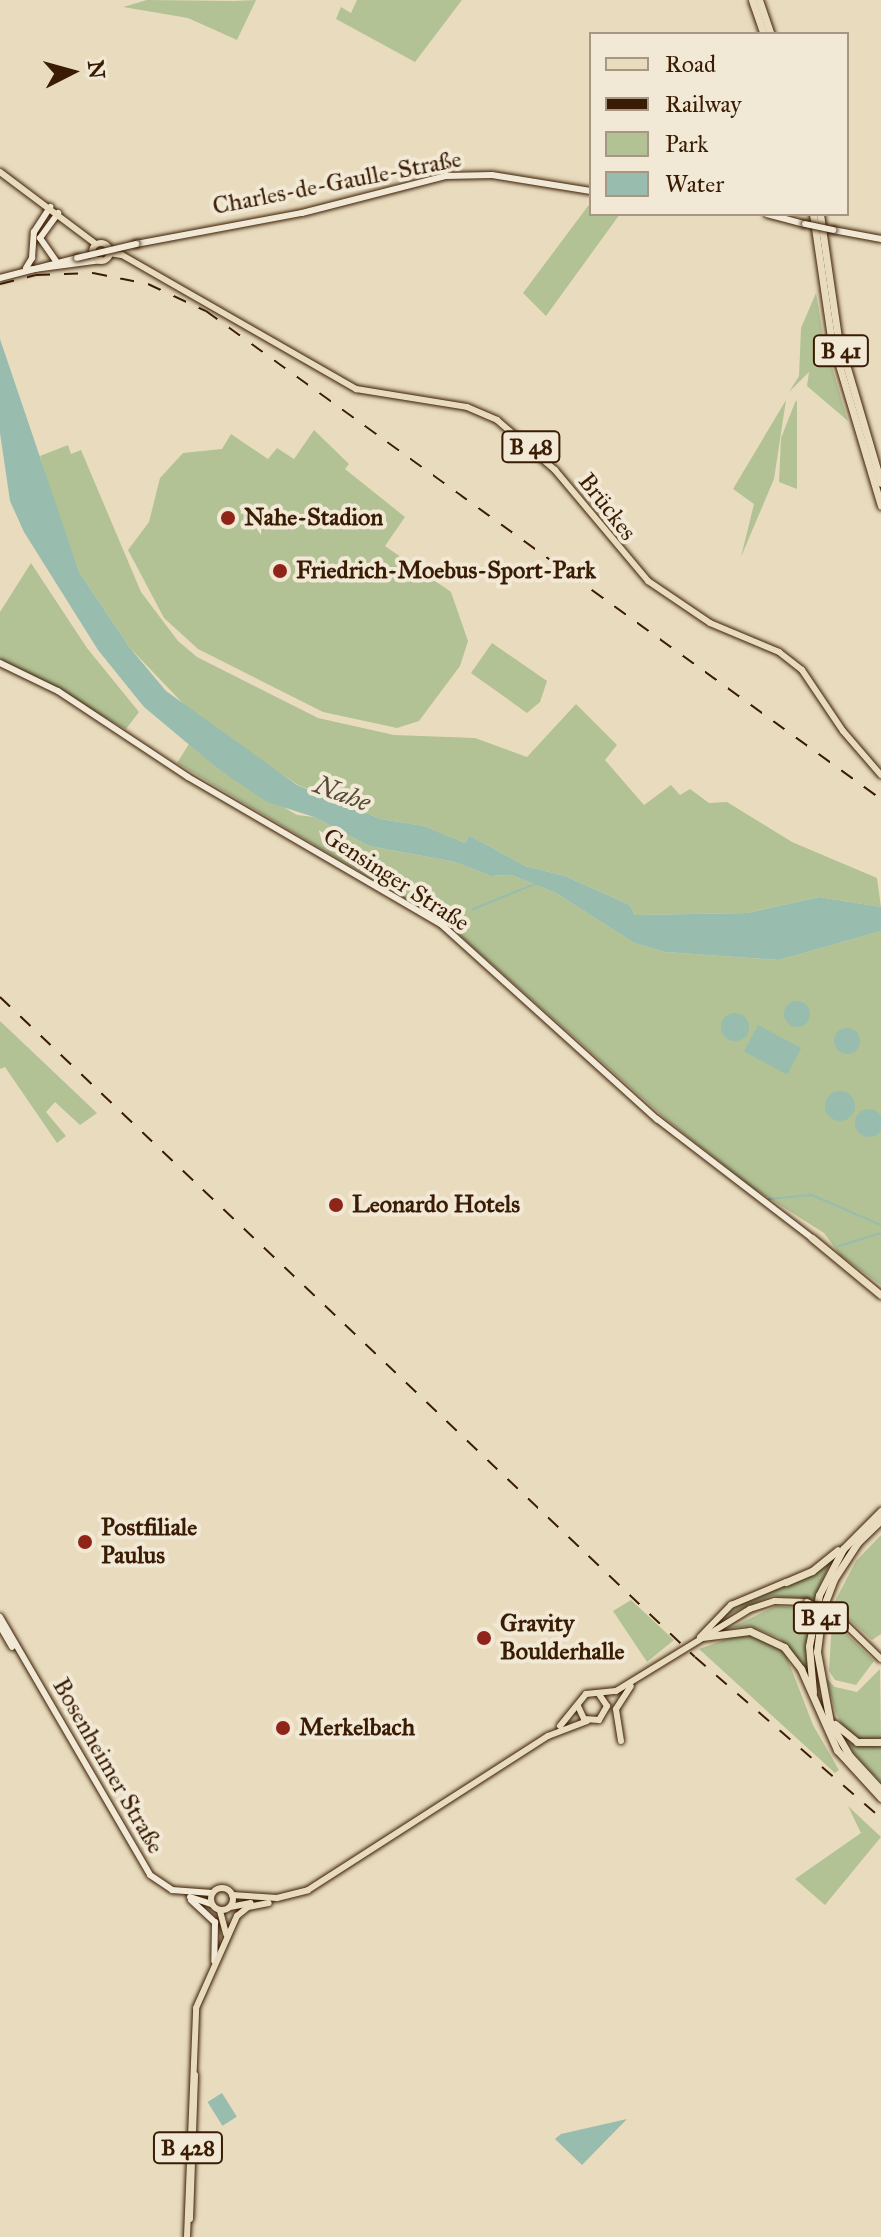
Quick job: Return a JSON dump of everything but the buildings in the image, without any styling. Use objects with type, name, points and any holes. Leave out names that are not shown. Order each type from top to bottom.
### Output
[{"type":"highway","points":[[752,0],[763,32]]},
{"type":"highway","points":[[761,0],[770,32]]},
{"type":"highway","name":"B 41","points":[[813,216],[831,338],[881,506]]},
{"type":"highway","name":"B 41","points":[[820,216],[838,337],[881,483]]},
{"type":"highway","points":[[812,1238],[881,1295]]},
{"type":"highway","name":"B 41","points":[[881,1511],[849,1541],[823,1585],[812,1625],[810,1667],[822,1711],[850,1756],[881,1790]]},
{"type":"highway","name":"B 41","points":[[881,1522],[865,1534],[839,1569],[820,1621],[817,1662],[822,1711],[852,1740],[881,1742]]},
{"type":"highway","points":[[786,1582],[812,1571],[849,1541]]},
{"type":"highway","name":"B 41","points":[[701,1638],[745,1631],[774,1640],[797,1663],[843,1759],[881,1798]]},
{"type":"main road","points":[[0,172],[96,244],[106,245],[109,253],[101,260],[92,254],[96,244]]},
{"type":"main road","name":"Brückes","points":[[109,253],[356,389],[467,407],[497,420],[562,477],[648,581],[710,623],[779,652],[802,670],[881,775]]},
{"type":"main road","points":[[632,1682],[599,1694],[586,1694],[578,1706],[587,1721],[602,1719],[607,1706],[632,1682],[701,1638],[731,1605],[786,1582]]},
{"type":"main road","name":"B 41","points":[[701,1638],[763,1604],[807,1602],[838,1617],[881,1662]]},
{"type":"main road","points":[[621,1741],[617,1704],[643,1675]]},
{"type":"main road","points":[[549,1735],[584,1692],[606,1691],[632,1682]]},
{"type":"main road","points":[[599,1694],[607,1706]]},
{"type":"main road","name":"B 428","points":[[187,2237],[196,2008],[214,1961],[244,1909],[308,1890],[549,1735],[578,1706]]},
{"type":"main road","name":"B 428","points":[[549,1735],[587,1721]]},
{"type":"main road","points":[[220,1911],[229,1908],[232,1895],[221,1888],[212,1893],[211,1904],[220,1911],[226,1937]]},
{"type":"main road","name":"B 428","points":[[232,1895],[277,1898],[308,1890]]},
{"type":"main road","name":"B 428","points":[[226,1937],[229,1908],[269,1903]]},
{"type":"street","name":"Charles-de-Gaulle-Straße","points":[[0,278],[56,261],[302,213],[446,176],[492,175],[589,191]]},
{"type":"street","points":[[24,269],[32,258],[34,232],[50,207]]},
{"type":"street","points":[[56,261],[40,238],[58,213]]},
{"type":"street","points":[[773,216],[881,239]]},
{"type":"street","points":[[779,216],[786,220]]},
{"type":"street","points":[[24,269],[101,260]]},
{"type":"street","name":"Gensinger Straße","points":[[0,663],[58,691],[188,777],[442,925],[657,1119],[812,1238]]},
{"type":"street","name":"Bosenheimer Straße","points":[[0,1617],[150,1875],[172,1890],[212,1893]]},
{"type":"street","name":"Bosenheimer Straße","points":[[0,1626],[146,1875],[158,1887],[211,1904]]},
{"type":"street","points":[[184,1896],[204,1907],[215,1922],[214,1961]]},
{"type":"green space","points":[[147,0],[256,0],[237,40],[188,18],[123,7]]},
{"type":"green space","points":[[357,0],[462,0],[415,62],[336,19],[341,7],[351,13]]},
{"type":"green space","points":[[589,205],[589,216],[619,216],[546,316],[523,293]]},
{"type":"green space","points":[[816,293],[824,340],[848,421],[807,386],[809,372],[789,392],[799,376],[801,328]]},
{"type":"green space","points":[[786,400],[774,479],[741,557],[754,504],[733,489]]},
{"type":"green space","points":[[796,400],[797,489],[779,482],[781,438]]},
{"type":"green space","name":"Friedrich-Moebus-Sport-Park","points":[[314,430],[349,464],[345,469],[405,517],[385,546],[451,592],[468,641],[460,666],[419,721],[397,728],[323,712],[198,649],[164,618],[128,550],[149,522],[160,478],[183,453],[222,449],[231,434],[268,459],[277,448],[294,459]]},
{"type":"green space","points":[[68,445],[71,454],[81,450],[141,592],[178,641],[197,657],[318,718],[394,735],[475,738],[527,757],[576,704],[617,745],[605,760],[644,805],[671,785],[680,795],[690,789],[709,803],[727,802],[792,842],[877,878],[881,907],[819,897],[747,913],[635,915],[630,905],[565,876],[525,866],[469,835],[465,843],[424,826],[381,819],[298,785],[195,716],[130,648],[79,572],[50,491],[40,456]]},
{"type":"green space","points":[[31,563],[87,648],[139,712],[126,729],[0,659],[0,612]]},
{"type":"green space","points":[[492,643],[547,681],[540,702],[527,713],[471,673]]},
{"type":"green space","points":[[189,744],[217,768],[297,815],[314,817],[369,846],[455,862],[491,876],[511,875],[556,893],[634,943],[665,952],[779,960],[881,931],[881,1285],[840,1255],[824,1233],[753,1188],[667,1120],[446,923],[177,763]]},
{"type":"green space","points":[[0,1021],[97,1113],[80,1125],[55,1102],[46,1112],[66,1136],[57,1143],[5,1067],[0,1069]]},
{"type":"green space","points":[[881,1535],[881,1634],[872,1640],[833,1605],[856,1561]]},
{"type":"green space","points":[[832,1559],[814,1599],[772,1596],[719,1619],[752,1596]]},
{"type":"green space","points":[[631,1600],[674,1640],[647,1662],[613,1611]]},
{"type":"green space","points":[[776,1606],[810,1609],[807,1677],[780,1638],[749,1626],[730,1628]]},
{"type":"green space","points":[[832,1620],[874,1661],[856,1685],[835,1680],[829,1671]]},
{"type":"green space","points":[[744,1633],[763,1637],[786,1655],[813,1725],[839,1770],[835,1773],[699,1649]]},
{"type":"green space","points":[[880,1669],[881,1738],[859,1739],[845,1731],[826,1678],[835,1687],[857,1692]]},
{"type":"green space","points":[[847,1743],[881,1747],[881,1782],[859,1759]]},
{"type":"green space","points":[[848,1806],[881,1837],[825,1905],[795,1879],[861,1833]]},
{"type":"water","points":[[0,339],[79,572],[130,648],[166,691],[297,785],[381,819],[424,826],[465,843],[469,835],[525,866],[565,876],[630,905],[635,915],[747,913],[819,897],[881,907],[881,931],[779,960],[665,952],[634,943],[556,893],[511,875],[491,876],[455,862],[369,846],[314,817],[267,802],[217,768],[144,707],[98,650],[24,532],[10,501],[0,433]]},
{"type":"water","points":[[797,1001],[806,1005],[810,1014],[806,1023],[797,1027],[788,1023],[784,1014],[788,1005]]},
{"type":"water","points":[[735,1013],[745,1017],[749,1027],[745,1037],[735,1041],[725,1037],[721,1027],[725,1017]]},
{"type":"water","points":[[758,1025],[801,1048],[787,1074],[744,1051]]},
{"type":"water","points":[[847,1028],[856,1032],[860,1041],[856,1050],[847,1054],[838,1050],[834,1041],[838,1032]]},
{"type":"water","points":[[840,1091],[851,1095],[855,1106],[851,1117],[840,1121],[829,1117],[825,1106],[829,1095]]},
{"type":"water","points":[[869,1109],[879,1113],[882,1129],[879,1133],[869,1137],[859,1133],[855,1123],[859,1113]]},
{"type":"water","points":[[222,2093],[237,2117],[222,2126],[208,2102]]},
{"type":"water","points":[[627,2119],[582,2165],[555,2139],[561,2134]]},
{"type":"waterway","points":[[473,909],[535,884]]},
{"type":"waterway","points":[[769,1199],[812,1195],[881,1225]]},
{"type":"waterway","points":[[839,1246],[881,1233]]},
{"type":"railway","points":[[0,284],[36,275],[93,273],[148,284],[206,311],[881,799]]},
{"type":"railway","points":[[0,997],[695,1657],[881,1818]]},
{"type":"place","name":"Nahe-Stadion","points":[[228,518]]},
{"type":"place","name":"Friedrich-Moebus-Sport-Park","points":[[280,571]]},
{"type":"place","name":"Leonardo Hotels","points":[[336,1205]]},
{"type":"place","name":"Postfiliale Paulus","points":[[85,1542]]},
{"type":"place","name":"Gravity Boulderhalle","points":[[484,1638]]},
{"type":"place","name":"Merkelbach","points":[[283,1728]]},
{"type":"water label","name":"Nahe","points":[[342,794]]}]
